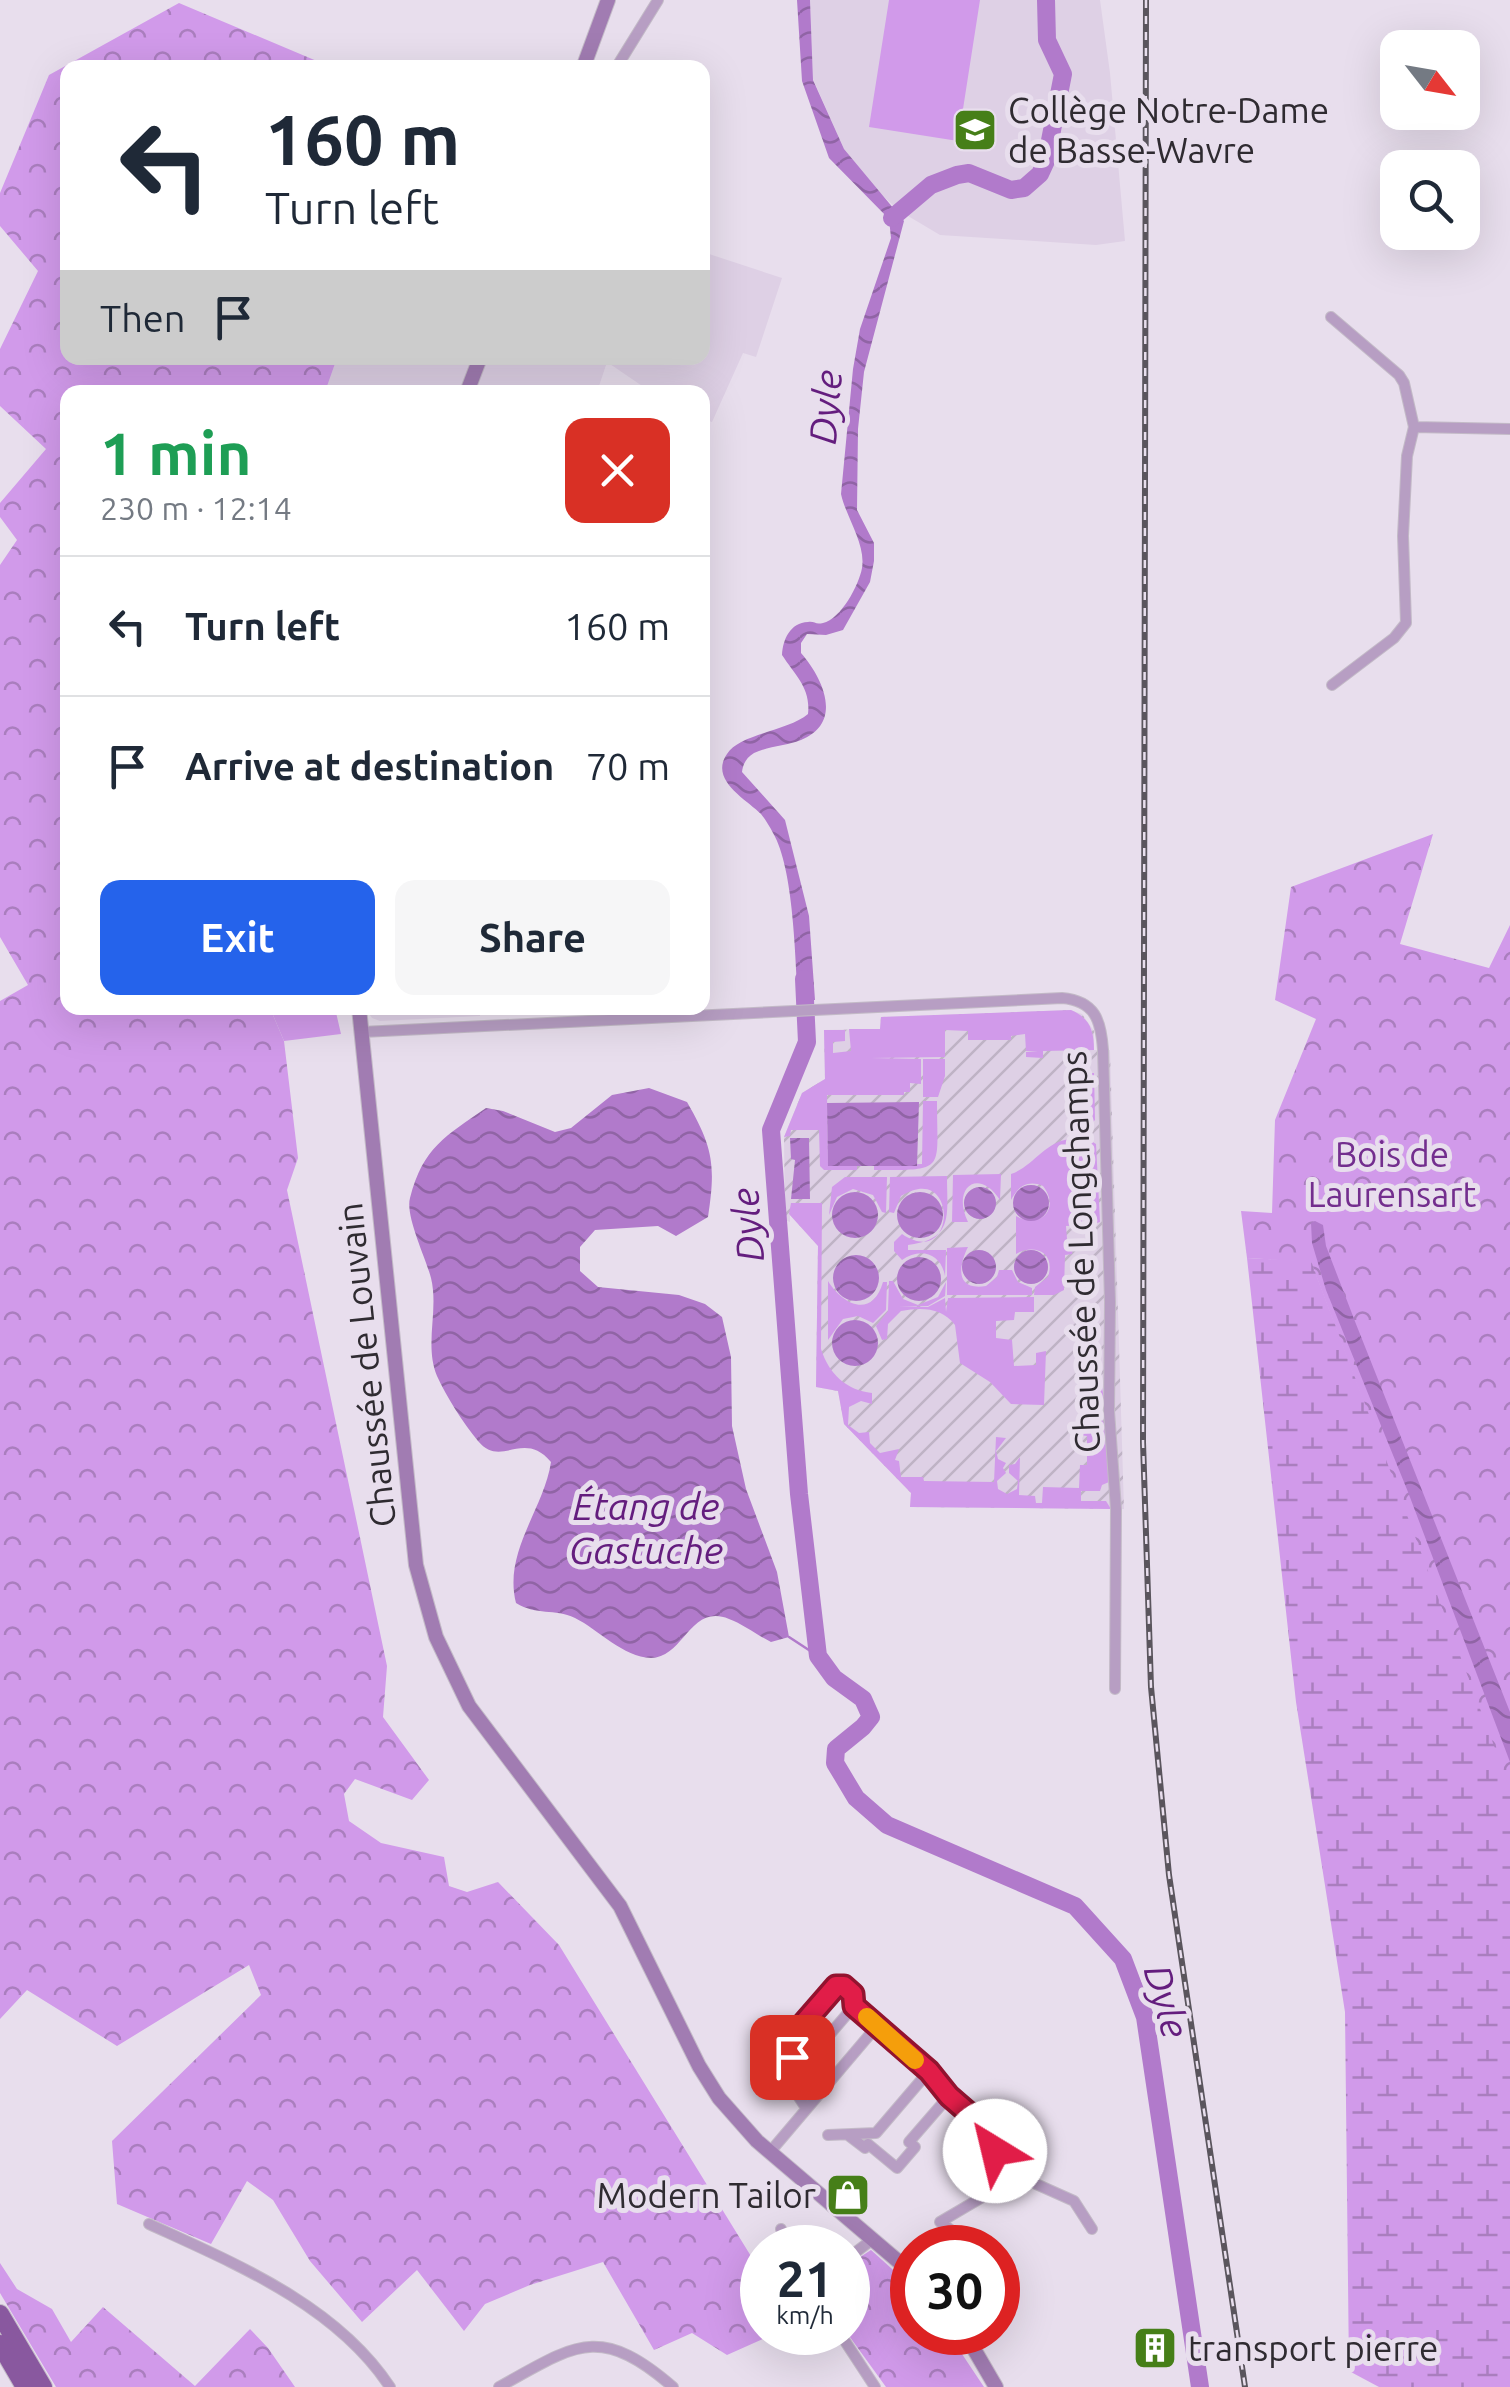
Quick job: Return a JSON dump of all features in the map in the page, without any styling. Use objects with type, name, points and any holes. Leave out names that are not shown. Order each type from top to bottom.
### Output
[{"type":"highway","points":[[0,2314],[43,2387]]},
{"type":"highway","points":[[0,2344],[25,2387]]},
{"type":"main road","points":[[587,60],[608,0]]},
{"type":"main road","name":"Chaussée de Louvain","points":[[360,1015],[416,1565],[436,1637],[469,1706],[601,1878],[635,1934],[699,2066],[730,2114],[890,2253]]},
{"type":"main road","points":[[977,2355],[996,2387]]},
{"type":"street","points":[[621,60],[658,0]]},
{"type":"street","points":[[1332,318],[1402,378],[1414,427],[1408,445],[1403,536],[1406,624],[1394,638],[1332,686]]},
{"type":"street","points":[[1414,427],[1510,429]]},
{"type":"street","name":"Chaussée de Longchamps","points":[[710,1014],[1062,998],[1094,1010],[1100,1022],[1110,1302],[1109,1411],[1116,1509],[1115,1689]]},
{"type":"street","name":"Chaussée de Longchamps","points":[[362,1032],[698,1015]]},
{"type":"street","points":[[806,2108],[789,2082],[796,2032],[836,1986],[844,1986],[853,1994],[854,2006],[929,2071],[949,2096],[979,2122],[1012,2180]]},
{"type":"street","points":[[789,2082],[854,2006]]},
{"type":"street","points":[[770,2152],[877,2026]]},
{"type":"street","points":[[828,2135],[876,2134],[929,2071]]},
{"type":"street","points":[[848,2134],[898,2168],[914,2147],[910,2142],[949,2096]]},
{"type":"street","points":[[944,2225],[940,2222],[1025,2172],[1036,2184],[1074,2202],[1092,2229]]},
{"type":"street","points":[[149,2224],[220,2256],[322,2315],[358,2346],[390,2387]]},
{"type":"street","points":[[499,2387],[564,2352],[600,2345],[630,2355],[673,2387]]},
{"type":"street","points":[[854,2355],[876,2387]]},
{"type":"shaded area","name":"Collège Notre-Dame de Basse-Wavre","points":[[810,0],[1100,0],[1125,241],[1096,245],[940,235],[898,210],[844,149],[813,79]]},
{"type":"shaded area","points":[[710,254],[782,278],[756,357],[743,353],[712,422],[710,385],[641,385],[611,365],[710,365]]},
{"type":"shaded area","points":[[335,365],[606,365],[599,385],[327,385]]},
{"type":"shaded area","points":[[1070,1010],[1082,1014],[1094,1031],[1094,1050],[1110,1050],[1124,1509],[910,1507],[911,1493],[844,1424],[838,1391],[816,1387],[818,1246],[790,1215],[790,1222],[785,1220],[784,1137],[802,1093],[825,1079],[824,1030],[880,1029],[881,1017]]},
{"type":"shaded area","points":[[370,1015],[480,1015],[380,1021]]},
{"type":"green space","points":[[889,0],[980,0],[958,141],[869,127]]},
{"type":"green space","points":[[179,3],[314,60],[76,60]]},
{"type":"green space","points":[[60,69],[60,365],[335,365],[327,385],[60,385],[60,1015],[273,1015],[284,1041],[298,1158],[287,1190],[387,1666],[383,1717],[429,1780],[412,1800],[355,1779],[344,1794],[349,1821],[381,1843],[444,1857],[449,1886],[467,1892],[498,1882],[559,1945],[740,2238],[740,2349],[727,2355],[692,2333],[654,2350],[603,2262],[485,2304],[464,2331],[417,2270],[362,2322],[310,2261],[273,2200],[247,2181],[211,2244],[117,2204],[112,2141],[261,1995],[249,1965],[117,2046],[27,1990],[0,2019],[0,1001],[28,985],[0,937],[0,565],[17,540],[0,517],[0,503],[46,449],[0,406],[0,349],[38,271],[0,226],[0,193],[49,75]]},
{"type":"green space","name":"Bois de Laurensart","points":[[1433,834],[1400,944],[1489,968],[1510,925],[1510,1792],[1311,1262],[1247,1258],[1241,1211],[1272,1213],[1275,1120],[1316,1019],[1275,1000],[1291,887]]},
{"type":"green space","points":[[1071,1010],[1090,1026],[1094,1050],[1043,1051],[1043,1058],[1026,1057],[1026,1052],[1038,1052],[1026,1051],[1025,1034],[1011,1036],[1011,1040],[968,1040],[968,1031],[945,1030],[945,1057],[871,1058],[921,1059],[921,1084],[910,1083],[910,1092],[904,1095],[827,1095],[828,1165],[857,1166],[857,1170],[824,1170],[820,1166],[819,1130],[791,1130],[790,1136],[784,1137],[802,1093],[825,1079],[824,1030],[845,1030],[845,1041],[833,1042],[833,1053],[851,1051],[849,1029],[880,1029],[881,1017]]},
{"type":"green space","points":[[273,1015],[337,1015],[341,1034],[284,1041]]},
{"type":"green space","points":[[923,1059],[945,1059],[945,1076],[938,1097],[923,1097]]},
{"type":"green space","points":[[1081,1073],[1094,1073],[1095,1120],[1089,1126],[1073,1127],[1078,1120]]},
{"type":"green space","points":[[923,1101],[937,1101],[933,1162],[915,1169],[874,1170],[874,1166],[922,1164]]},
{"type":"green space","points":[[1070,1139],[1088,1139],[1096,1144],[1100,1222],[1091,1225],[1090,1219],[1082,1219],[1082,1225],[1066,1226],[1067,1239],[1075,1239],[1072,1254],[1065,1255],[1064,1290],[1054,1295],[1034,1295],[1035,1287],[1048,1277],[1049,1262],[1037,1250],[1016,1254],[1016,1216],[1040,1219],[1050,1202],[1043,1186],[1032,1184],[1020,1188],[1011,1200],[1011,1174],[1053,1145]]},
{"type":"green space","points":[[1001,1174],[1000,1200],[992,1190],[976,1183],[965,1191],[963,1199],[968,1222],[952,1222],[953,1175]]},
{"type":"green space","points":[[947,1176],[947,1214],[941,1231],[936,1235],[944,1215],[941,1202],[933,1192],[920,1189],[901,1196],[894,1213],[889,1212],[890,1177]]},
{"type":"green space","points":[[845,1177],[887,1177],[886,1213],[873,1195],[853,1189],[837,1197],[829,1215],[832,1187]]},
{"type":"green space","points":[[791,1203],[822,1203],[824,1358],[847,1384],[872,1393],[872,1404],[861,1401],[849,1407],[848,1425],[859,1433],[869,1432],[870,1443],[880,1453],[899,1449],[895,1460],[899,1461],[901,1477],[994,1482],[996,1437],[1006,1438],[996,1451],[998,1459],[1006,1463],[1006,1473],[997,1481],[998,1489],[1007,1494],[1017,1489],[1018,1481],[1009,1473],[1009,1465],[1020,1457],[1019,1495],[1035,1496],[1036,1503],[1042,1503],[1043,1487],[1079,1488],[1080,1465],[1087,1465],[1087,1436],[1079,1435],[1080,1430],[1085,1421],[1100,1417],[1106,1426],[1109,1482],[1100,1491],[1081,1491],[1081,1501],[1106,1501],[1111,1509],[910,1507],[911,1493],[844,1424],[838,1391],[816,1387],[818,1246],[789,1214]]},
{"type":"green space","points":[[902,1234],[920,1242],[928,1240],[923,1242],[908,1245],[908,1250],[946,1250],[945,1276],[939,1262],[929,1254],[902,1260],[894,1251],[894,1242]]},
{"type":"green space","points":[[968,1247],[961,1269],[968,1285],[986,1286],[999,1270],[1012,1270],[1018,1282],[1032,1288],[1032,1295],[947,1295],[947,1248]]},
{"type":"green space","points":[[1247,1258],[1311,1261],[1510,1788],[1510,2387],[1379,2387],[1349,2371],[1345,2012],[1296,1702]]},
{"type":"green space","points":[[828,1281],[841,1296],[857,1304],[872,1301],[883,1282],[887,1282],[886,1310],[873,1323],[858,1316],[843,1319],[828,1340]]},
{"type":"green space","points":[[889,1281],[893,1281],[903,1299],[918,1305],[938,1297],[946,1282],[945,1296],[928,1306],[899,1306],[928,1307],[945,1298],[946,1312],[948,1298],[1034,1297],[1034,1312],[1015,1312],[1014,1320],[996,1321],[996,1338],[1012,1340],[1014,1366],[1036,1365],[1036,1353],[1046,1351],[1044,1405],[1011,1404],[990,1382],[960,1363],[955,1325],[938,1312],[901,1311],[888,1324],[887,1339],[882,1340],[876,1326],[888,1311]]},
{"type":"green space","points":[[1097,1350],[1090,1352],[1090,1361],[1097,1363],[1105,1403],[1096,1407],[1080,1402],[1079,1351]]},
{"type":"green space","points":[[870,2251],[890,2267],[890,2355],[963,2355],[984,2387],[886,2387],[863,2355],[870,2355]]},
{"type":"green space","points":[[0,2263],[17,2289],[52,2309],[71,2342],[103,2307],[195,2386],[250,2329],[295,2387],[56,2387],[0,2293]]},
{"type":"water","points":[[797,0],[810,0],[813,80],[844,149],[904,221],[864,372],[858,429],[857,510],[874,543],[870,582],[843,630],[826,635],[807,634],[801,643],[801,653],[822,687],[826,712],[822,723],[801,740],[754,753],[745,761],[742,772],[785,820],[809,916],[815,1000],[798,1001],[792,914],[780,849],[761,814],[726,780],[723,763],[733,747],[808,714],[805,689],[782,655],[786,638],[796,625],[823,623],[836,615],[860,575],[861,550],[841,494],[860,329],[891,238],[889,219],[829,158],[802,81]]},
{"type":"water","name":"Étang de Gastuche","points":[[649,1088],[687,1102],[702,1132],[712,1170],[708,1217],[676,1236],[658,1226],[595,1230],[580,1247],[580,1271],[598,1287],[679,1295],[705,1304],[722,1317],[731,1357],[732,1426],[746,1489],[777,1572],[789,1637],[771,1642],[734,1621],[716,1616],[696,1624],[672,1650],[651,1658],[621,1648],[575,1618],[516,1603],[515,1566],[551,1462],[531,1449],[487,1449],[445,1392],[433,1364],[431,1278],[409,1206],[415,1181],[429,1154],[486,1108],[555,1132],[571,1128],[612,1095]]},
{"type":"water","points":[[919,1102],[917,1166],[828,1166],[827,1103]]},
{"type":"water","points":[[790,1138],[809,1138],[810,1199],[791,1199],[795,1160],[791,1159]]},
{"type":"water","points":[[1031,1185],[1043,1191],[1049,1203],[1043,1215],[1031,1221],[1019,1215],[1013,1203],[1019,1191]]},
{"type":"water","points":[[980,1187],[991,1192],[996,1203],[991,1214],[980,1219],[969,1214],[964,1203],[969,1192]]},
{"type":"water","points":[[855,1192],[871,1199],[878,1215],[871,1231],[855,1238],[839,1231],[832,1215],[839,1199]]},
{"type":"water","points":[[920,1192],[937,1198],[943,1215],[937,1232],[920,1238],[903,1232],[897,1215],[903,1198]]},
{"type":"water","points":[[1311,1223],[1323,1225],[1326,1246],[1510,1712],[1510,1762],[1408,1492],[1326,1290],[1312,1243]]},
{"type":"water","points":[[979,1250],[991,1255],[996,1267],[991,1279],[979,1284],[967,1279],[962,1267],[967,1255]]},
{"type":"water","points":[[1031,1250],[1043,1255],[1048,1267],[1043,1279],[1031,1284],[1019,1279],[1014,1267],[1019,1255]]},
{"type":"water","points":[[856,1255],[873,1261],[879,1278],[873,1295],[856,1301],[839,1295],[833,1278],[839,1261]]},
{"type":"water","points":[[919,1257],[935,1263],[941,1279],[935,1295],[919,1301],[903,1295],[897,1279],[903,1263]]},
{"type":"water","points":[[855,1320],[871,1327],[878,1343],[871,1359],[855,1366],[839,1359],[832,1343],[839,1327]]},
{"type":"waterway","points":[[892,218],[931,185],[957,175],[969,173],[1011,190],[1024,188],[1040,174],[1063,74],[1047,40],[1046,0]]},
{"type":"waterway","name":"Dyle","points":[[804,979],[807,1042],[771,1130],[799,1494],[818,1656],[834,1678],[863,1699],[871,1717],[836,1749],[835,1763],[856,1798],[887,1825],[1075,1906],[1123,1959],[1145,2017],[1200,2387]]},
{"type":"waterway","points":[[789,1637],[818,1656]]},
{"type":"railway","points":[[1146,0],[1143,1442],[1151,1687],[1169,1875],[1245,2387]]},
{"type":"slow traffic","points":[[867,2017],[915,2060]]},
{"type":"place","name":"Collège Notre-Dame de Basse-Wavre","points":[[975,130]]},
{"type":"place","name":"Modern Tailor","points":[[848,2195]]},
{"type":"place","name":"transport pierre","points":[[1155,2348]]},
{"type":"route","points":[[792,2057],[796,2032],[836,1986],[844,1986],[853,1994],[854,2006],[929,2071],[949,2096],[979,2122],[995,2151]]}]
